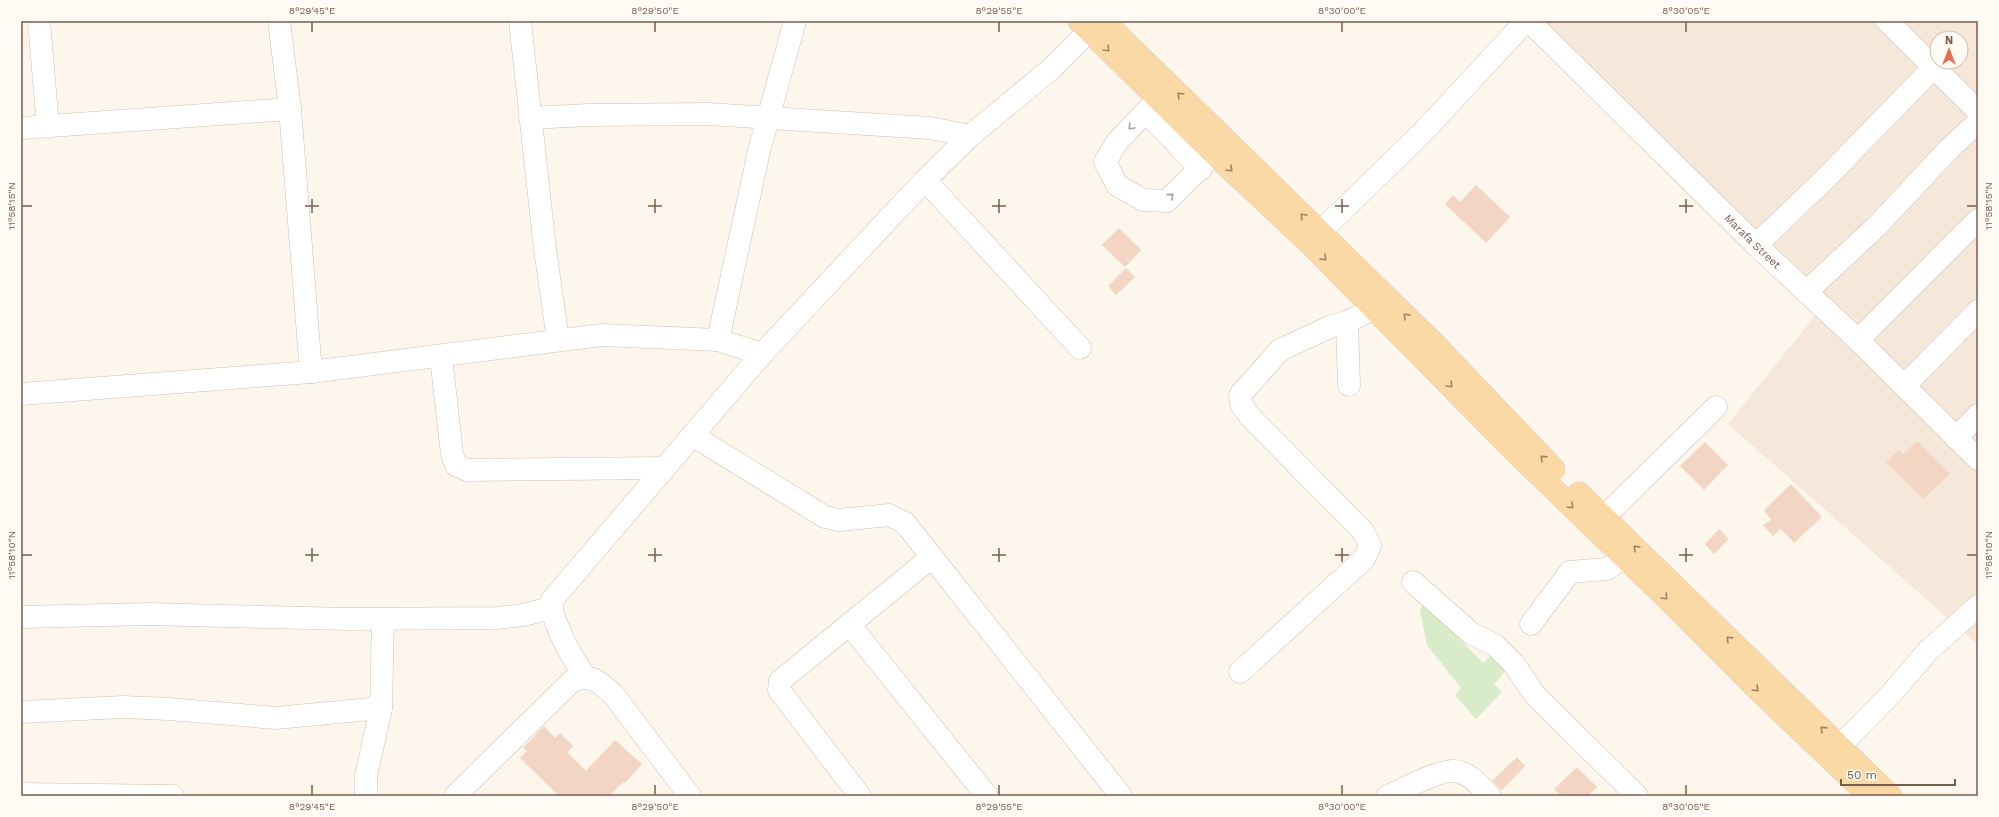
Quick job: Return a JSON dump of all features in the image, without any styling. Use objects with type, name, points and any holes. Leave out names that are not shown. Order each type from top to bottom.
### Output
[{"type":"main road","points":[[1091,24],[1152,105],[1184,124],[1320,232],[1428,350],[1513,450],[1623,558],[1661,593],[1839,769],[1869,796]]},
{"type":"main road","points":[[1091,24],[1184,124],[1207,162],[1310,244],[1374,308],[1428,350],[1540,455],[1891,796]]},
{"type":"street","points":[[39,21],[48,127]]},
{"type":"street","points":[[279,21],[290,109],[311,372]]},
{"type":"street","points":[[520,21],[545,249],[558,340]]},
{"type":"street","points":[[718,340],[759,151],[795,21]]},
{"type":"street","points":[[1887,21],[1929,62]]},
{"type":"street","points":[[585,677],[571,655],[551,608],[552,600],[762,354],[925,180],[970,136],[1051,69],[1091,24]]},
{"type":"street","points":[[1320,232],[1537,24]]},
{"type":"street","name":"Marafa Street","points":[[1537,24],[1756,245],[1858,340],[1978,459]]},
{"type":"street","points":[[1756,245],[1826,178],[1931,70]]},
{"type":"street","points":[[1937,70],[1978,111]]},
{"type":"street","points":[[1152,105],[1117,142],[1105,162],[1117,185],[1143,200],[1167,201],[1207,162]]},
{"type":"street","points":[[21,128],[215,113],[290,109]]},
{"type":"street","points":[[530,118],[588,115],[708,114],[930,128],[970,136]]},
{"type":"street","points":[[1806,292],[1876,227],[1948,149],[1978,122]]},
{"type":"street","points":[[925,180],[1080,348]]},
{"type":"street","points":[[1858,340],[1978,220]]},
{"type":"street","points":[[1240,672],[1364,559],[1370,546],[1363,531],[1251,418],[1241,404],[1240,395],[1280,350],[1332,326],[1347,322],[1374,308]]},
{"type":"street","points":[[1904,386],[1978,310]]},
{"type":"street","points":[[1347,322],[1349,385]]},
{"type":"street","points":[[21,394],[311,372],[441,357],[602,335],[718,340],[762,354]]},
{"type":"street","points":[[441,357],[452,454],[456,465],[467,470],[664,468]]},
{"type":"street","points":[[1604,517],[1716,407]]},
{"type":"street","points":[[1956,438],[1978,415]]},
{"type":"street","points":[[692,435],[826,517],[839,520],[889,516],[905,523],[1121,796]]},
{"type":"street","points":[[860,796],[778,690],[778,684],[932,557]]},
{"type":"street","points":[[1531,624],[1570,572],[1607,569],[1623,558]]},
{"type":"street","points":[[1413,582],[1472,634],[1495,645],[1514,664],[1535,695],[1637,796]]},
{"type":"street","points":[[1840,746],[1891,694],[1928,651],[1978,606]]},
{"type":"street","points":[[21,617],[149,614],[257,618],[497,618],[523,615],[551,608]]},
{"type":"street","points":[[366,796],[366,776],[381,708],[383,619]]},
{"type":"street","points":[[850,624],[987,796]]},
{"type":"street","points":[[455,796],[572,681],[585,677],[596,680],[613,694],[690,796]]},
{"type":"street","points":[[21,712],[123,707],[169,709],[234,716],[276,718],[381,708]]},
{"type":"street","points":[[1388,796],[1450,771],[1462,773],[1476,782],[1490,796]]},
{"type":"street","points":[[21,794],[173,796]]},
{"type":"shaded area","points":[[1521,21],[1978,21],[1978,645],[1728,424],[1818,312]]},
{"type":"green space","points":[[1424,603],[1483,663],[1498,649],[1511,663],[1494,685],[1502,692],[1476,719],[1455,695],[1461,688],[1427,645],[1420,610]]},
{"type":"building","points":[[1476,185],[1510,217],[1486,243],[1445,204],[1453,195],[1460,202]]},
{"type":"building","points":[[1119,228],[1141,250],[1125,267],[1102,245]]},
{"type":"building","points":[[1126,268],[1135,277],[1116,295],[1108,286]]},
{"type":"building","points":[[1917,441],[1950,474],[1923,499],[1886,462],[1899,450],[1903,454]]},
{"type":"building","points":[[1705,442],[1728,465],[1704,490],[1680,466]]},
{"type":"building","points":[[1791,484],[1822,517],[1794,543],[1781,529],[1773,536],[1763,525],[1771,520],[1764,510]]},
{"type":"building","points":[[1719,529],[1729,539],[1714,554],[1705,544]]},
{"type":"building","points":[[544,726],[555,738],[560,733],[573,746],[567,752],[586,771],[615,740],[642,764],[625,783],[623,782],[609,796],[559,796],[520,758],[527,751],[523,748]]},
{"type":"building","points":[[1517,757],[1525,766],[1502,790],[1492,781]]},
{"type":"building","points":[[1577,767],[1597,787],[1588,796],[1561,796],[1554,789]]}]
